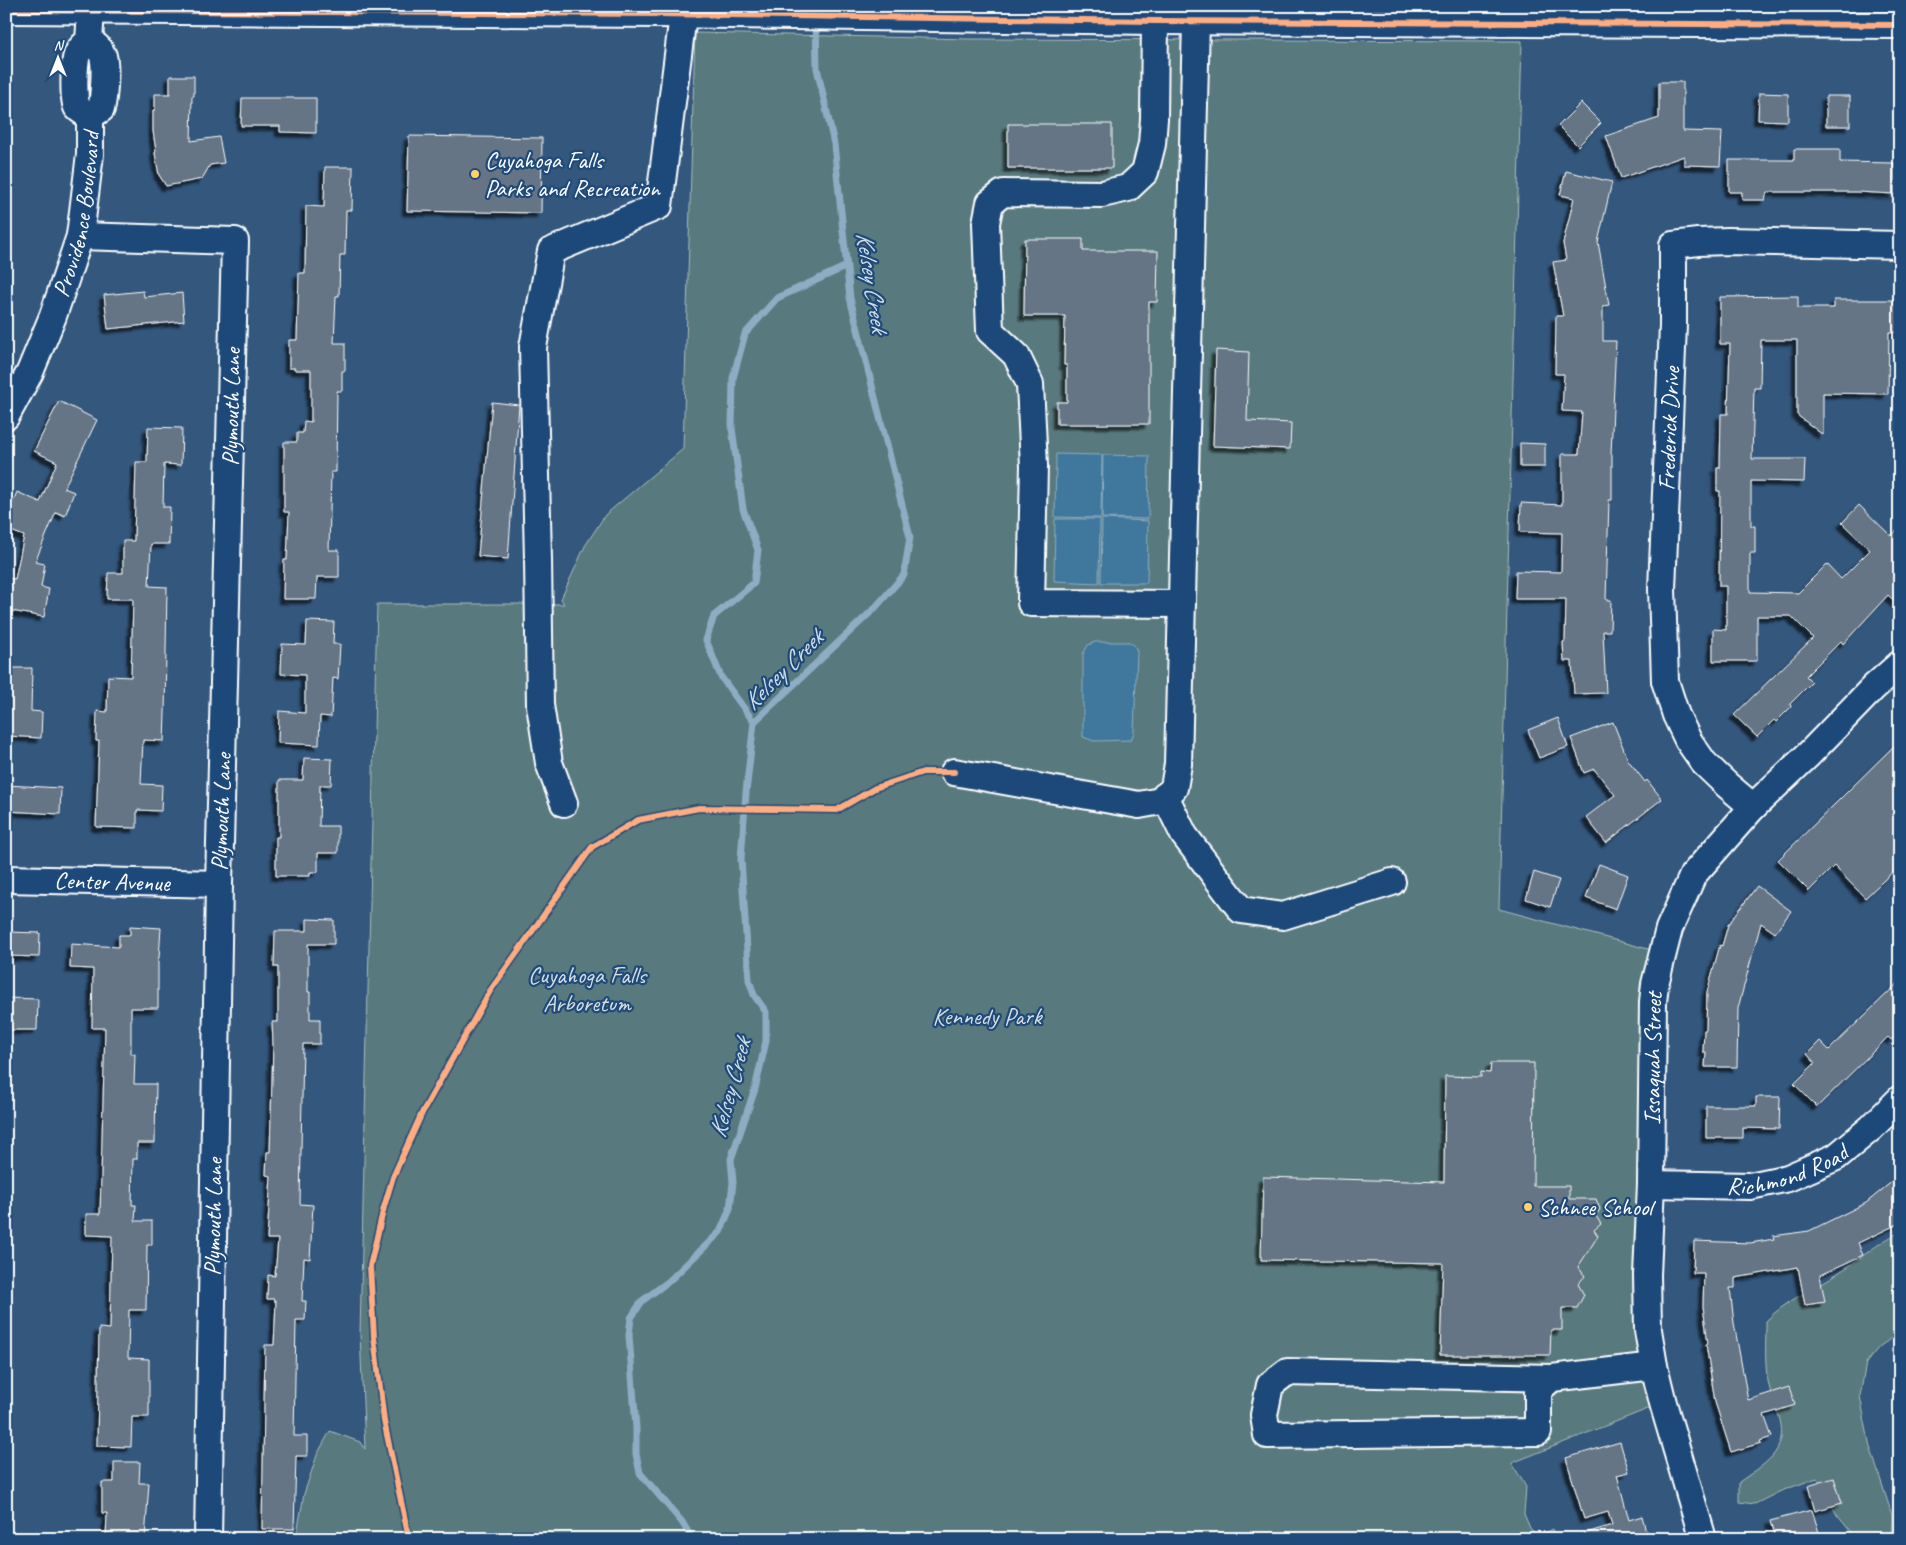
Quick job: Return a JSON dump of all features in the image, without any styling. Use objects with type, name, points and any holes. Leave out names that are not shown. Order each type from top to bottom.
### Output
[{"type":"street","points":[[9,9],[657,10],[683,15],[1155,21],[1198,11],[1316,14],[1650,15],[1900,25]]},
{"type":"street","name":"Providence Boulevard","points":[[6,416],[32,366],[53,316],[80,236],[90,154],[90,116],[78,108],[76,103],[76,56],[81,47],[89,41],[74,9]]},
{"type":"street","points":[[954,772],[1139,805],[1161,801],[1174,788],[1178,764],[1198,11]]},
{"type":"street","points":[[564,803],[549,763],[540,705],[533,346],[551,250],[658,206],[683,15]]},
{"type":"street","points":[[1155,21],[1154,119],[1152,144],[1145,172],[1128,188],[1102,194],[1003,193],[990,202],[986,223],[990,331],[1016,355],[1030,384],[1034,466],[1031,603],[1182,604]]},
{"type":"street","name":"Plymouth Lane","points":[[80,236],[235,241],[219,884],[208,1539]]},
{"type":"street","name":"Frederick Drive","points":[[1753,807],[1704,762],[1688,740],[1676,714],[1665,681],[1662,589],[1672,325],[1673,246],[1698,242],[1728,241],[1900,245]]},
{"type":"street","name":"Issaquah Street","points":[[1703,1539],[1654,1366],[1648,1330],[1653,1002],[1655,984],[1669,929],[1694,875],[1753,807],[1809,754],[1873,688],[1900,664]]},
{"type":"street","points":[[1165,796],[1184,835],[1241,910],[1283,916],[1392,882]]},
{"type":"street","name":"Center Avenue","points":[[6,879],[219,884]]},
{"type":"street","name":"Richmond Road","points":[[1651,1184],[1750,1186],[1788,1178],[1836,1157],[1900,1099]]},
{"type":"street","points":[[1552,1378],[1538,1390],[1538,1432],[1267,1435],[1264,1415],[1270,1385],[1287,1372],[1552,1378],[1654,1366]]},
{"type":"green space","name":"Kennedy Park","points":[[695,33],[970,39],[1522,41],[1499,909],[1663,953],[1653,1002],[1663,1403],[1512,1463],[1526,1487],[1524,1514],[1530,1528],[1538,1536],[1552,1529],[1555,1539],[296,1539],[304,1494],[317,1455],[330,1431],[360,1442],[365,1449],[360,1334],[377,604],[564,604],[561,599],[585,546],[605,515],[683,449]]},
{"type":"green space","points":[[1900,1232],[1900,1334],[1879,1347],[1866,1363],[1860,1396],[1870,1447],[1892,1515],[1891,1539],[1853,1539],[1850,1531],[1837,1515],[1817,1478],[1781,1491],[1755,1504],[1739,1502],[1739,1482],[1772,1457],[1777,1450],[1782,1431],[1766,1370],[1766,1321],[1791,1301]]},
{"type":"water","points":[[1056,454],[1102,455],[1101,518],[1055,517]]},
{"type":"water","points":[[1103,455],[1149,456],[1148,519],[1102,518]]},
{"type":"water","points":[[1055,519],[1100,519],[1099,583],[1054,581]]},
{"type":"water","points":[[1102,519],[1148,521],[1147,583],[1101,583]]},
{"type":"water","points":[[1095,642],[1129,642],[1135,646],[1137,652],[1134,732],[1131,740],[1094,741],[1083,737],[1083,654],[1088,645]]},
{"type":"building","points":[[170,76],[194,76],[191,141],[219,137],[224,163],[210,165],[202,179],[166,186],[159,175],[155,153],[153,110],[155,110],[155,94],[170,94]]},
{"type":"building","points":[[1659,82],[1683,82],[1683,131],[1722,132],[1720,166],[1684,165],[1684,156],[1621,178],[1606,136],[1659,118]]},
{"type":"building","points":[[1759,93],[1788,94],[1788,121],[1758,120]]},
{"type":"building","points":[[1826,96],[1850,96],[1850,126],[1826,126]]},
{"type":"building","points":[[242,98],[316,98],[316,133],[280,132],[280,126],[241,126]]},
{"type":"building","points":[[1581,103],[1601,123],[1578,146],[1558,126]]},
{"type":"building","points":[[1008,124],[1112,124],[1112,168],[1008,168]]},
{"type":"building","name":"Cuyahoga Falls Parks and Recreation","points":[[409,136],[542,138],[541,213],[407,211]]},
{"type":"building","points":[[1794,149],[1840,149],[1840,162],[1894,163],[1894,194],[1767,192],[1765,200],[1742,200],[1742,192],[1729,192],[1729,160],[1794,160]]},
{"type":"building","points":[[325,167],[353,167],[352,210],[346,210],[345,255],[340,255],[339,296],[336,296],[334,343],[345,343],[345,371],[342,371],[342,391],[337,391],[336,472],[331,472],[329,550],[339,550],[339,577],[317,577],[316,599],[283,599],[284,560],[287,560],[289,512],[284,512],[284,442],[297,442],[297,433],[303,433],[304,421],[311,422],[311,370],[289,368],[289,340],[297,340],[299,273],[305,273],[306,206],[324,207]]},
{"type":"building","points":[[1566,171],[1612,182],[1598,242],[1609,305],[1603,306],[1603,341],[1616,341],[1611,454],[1612,500],[1609,500],[1606,600],[1611,600],[1610,631],[1603,631],[1606,693],[1574,694],[1572,661],[1564,661],[1563,642],[1565,641],[1566,599],[1515,599],[1516,571],[1561,572],[1562,533],[1520,532],[1521,503],[1562,505],[1562,454],[1579,454],[1582,412],[1562,411],[1564,374],[1555,374],[1556,316],[1563,316],[1553,262],[1566,260],[1563,243],[1574,198],[1560,195]]},
{"type":"building","points":[[1025,239],[1083,239],[1083,251],[1158,251],[1157,302],[1149,302],[1149,424],[1057,424],[1057,402],[1067,402],[1067,365],[1064,365],[1065,316],[1024,316]]},
{"type":"building","points":[[143,291],[144,297],[182,293],[184,321],[108,329],[104,295]]},
{"type":"building","points":[[1798,296],[1798,308],[1834,308],[1834,300],[1900,300],[1900,332],[1889,332],[1888,394],[1823,393],[1823,435],[1797,415],[1797,340],[1761,340],[1760,388],[1754,388],[1752,459],[1805,459],[1804,482],[1751,481],[1751,526],[1755,526],[1755,553],[1750,553],[1750,592],[1798,593],[1827,564],[1841,579],[1870,550],[1842,523],[1859,505],[1891,536],[1900,527],[1900,607],[1888,595],[1843,644],[1841,641],[1806,676],[1812,682],[1790,704],[1791,707],[1776,722],[1774,720],[1757,737],[1734,715],[1813,638],[1791,616],[1757,616],[1757,661],[1713,661],[1713,629],[1726,630],[1726,586],[1719,586],[1720,491],[1717,491],[1717,468],[1720,468],[1721,414],[1728,414],[1730,344],[1720,344],[1720,297]]},
{"type":"building","points":[[1216,350],[1249,352],[1247,421],[1291,423],[1290,449],[1213,446]]},
{"type":"building","points":[[59,401],[97,420],[64,488],[74,492],[65,516],[56,512],[35,562],[45,564],[41,587],[49,589],[44,617],[6,610],[6,578],[15,579],[24,536],[6,529],[6,518],[17,492],[40,502],[57,462],[34,451]]},
{"type":"building","points":[[492,402],[519,405],[508,559],[478,556]]},
{"type":"building","points":[[148,427],[182,428],[181,465],[164,464],[163,507],[170,507],[169,544],[151,544],[149,586],[167,587],[164,741],[143,740],[141,784],[162,785],[161,811],[137,810],[137,828],[96,827],[99,741],[96,741],[97,711],[107,712],[108,676],[131,677],[133,599],[107,599],[108,573],[123,573],[123,541],[134,541],[136,462],[147,462]]},
{"type":"building","points":[[1520,443],[1545,444],[1545,467],[1520,467]]},
{"type":"building","points":[[307,621],[334,622],[333,644],[340,644],[338,679],[333,678],[331,717],[320,716],[319,745],[278,743],[279,711],[305,713],[305,675],[281,674],[282,644],[306,645]]},
{"type":"building","points":[[6,668],[32,668],[31,711],[42,712],[41,738],[6,736]]},
{"type":"building","points":[[1558,718],[1568,747],[1539,758],[1528,730]]},
{"type":"building","points":[[1613,722],[1628,760],[1645,782],[1647,780],[1662,799],[1606,843],[1586,817],[1615,795],[1594,769],[1584,773],[1571,738]]},
{"type":"building","points":[[1900,740],[1900,865],[1865,898],[1834,866],[1809,891],[1778,860]]},
{"type":"building","points":[[304,758],[332,759],[331,785],[320,785],[319,826],[338,826],[338,853],[318,853],[318,872],[310,872],[310,876],[276,876],[276,837],[279,837],[279,780],[303,780]]},
{"type":"building","points":[[6,785],[61,788],[60,814],[6,811]]},
{"type":"building","points":[[1599,864],[1628,875],[1616,909],[1586,898]]},
{"type":"building","points":[[1534,872],[1559,880],[1550,907],[1526,899]]},
{"type":"building","points":[[1757,886],[1791,911],[1775,933],[1761,923],[1738,1008],[1737,1067],[1705,1067],[1706,1052],[1703,1052],[1704,1030],[1706,1030],[1707,992],[1720,945],[1722,946],[1728,925]]},
{"type":"building","points":[[307,919],[334,920],[334,944],[308,944],[310,1019],[320,1019],[320,1044],[303,1044],[300,1204],[313,1205],[310,1259],[304,1258],[302,1301],[306,1301],[305,1320],[296,1320],[294,1436],[307,1436],[307,1456],[296,1456],[294,1529],[262,1529],[265,1345],[274,1345],[276,1301],[274,1299],[267,1299],[268,1275],[275,1276],[278,1239],[267,1239],[271,1176],[266,1175],[267,1152],[270,1152],[272,1022],[278,1022],[278,967],[274,967],[275,931],[307,931]]},
{"type":"building","points":[[130,926],[161,928],[158,958],[158,1008],[131,1008],[131,1054],[135,1054],[134,1084],[156,1084],[155,1143],[137,1143],[137,1159],[133,1159],[132,1205],[136,1205],[135,1221],[152,1221],[152,1245],[147,1245],[146,1310],[129,1310],[128,1358],[149,1359],[149,1417],[132,1417],[131,1447],[97,1446],[99,1328],[110,1329],[112,1236],[86,1235],[86,1214],[100,1214],[105,1028],[92,1028],[93,969],[70,968],[71,944],[119,947],[119,935],[130,935]]},
{"type":"building","points":[[6,932],[40,933],[39,957],[6,956]]},
{"type":"building","points":[[1900,981],[1900,1031],[1891,1040],[1888,1037],[1817,1107],[1794,1084],[1815,1063],[1807,1054],[1820,1041],[1829,1050]]},
{"type":"building","points":[[6,998],[38,999],[37,1030],[6,1030]]},
{"type":"building","name":"Schnee School","points":[[1491,1063],[1534,1063],[1533,1186],[1569,1186],[1569,1199],[1596,1199],[1600,1209],[1596,1216],[1601,1224],[1594,1230],[1598,1236],[1578,1267],[1585,1276],[1578,1284],[1584,1295],[1577,1308],[1562,1308],[1562,1330],[1551,1330],[1550,1355],[1440,1355],[1443,1263],[1261,1260],[1263,1177],[1444,1182],[1445,1076],[1481,1077],[1481,1072],[1490,1073]]},
{"type":"building","points":[[1756,1097],[1780,1097],[1779,1129],[1743,1128],[1743,1138],[1706,1138],[1706,1106],[1756,1106]]},
{"type":"building","points":[[1900,1175],[1900,1223],[1858,1243],[1863,1255],[1820,1275],[1825,1302],[1805,1305],[1798,1267],[1735,1278],[1735,1288],[1730,1288],[1734,1323],[1748,1400],[1789,1387],[1795,1405],[1764,1415],[1772,1437],[1760,1441],[1761,1443],[1731,1452],[1715,1402],[1706,1344],[1708,1344],[1703,1306],[1704,1273],[1693,1273],[1694,1241],[1750,1243],[1774,1239],[1773,1236],[1809,1231],[1866,1203]]},
{"type":"building","points":[[1620,1442],[1629,1472],[1617,1475],[1629,1520],[1642,1516],[1648,1539],[1583,1539],[1583,1534],[1612,1525],[1608,1512],[1584,1519],[1566,1458]]},
{"type":"building","points":[[114,1462],[140,1462],[139,1483],[149,1483],[145,1539],[106,1539],[107,1513],[102,1513],[102,1482],[114,1482]]},
{"type":"building","points":[[1834,1478],[1842,1503],[1815,1511],[1808,1486]]},
{"type":"building","points":[[1812,1510],[1821,1539],[1775,1539],[1770,1521]]},
{"type":"waterway","name":"Kelsey Creek","points":[[692,1539],[682,1522],[640,1473],[636,1454],[636,1428],[629,1335],[631,1318],[642,1301],[669,1281],[720,1232],[730,1209],[733,1182],[731,1159],[755,1089],[766,1041],[766,1012],[754,995],[749,980],[741,859],[754,722],[875,608],[904,575],[910,537],[850,298],[834,144],[817,68],[816,20]]},
{"type":"waterway","points":[[754,722],[721,677],[706,640],[714,616],[754,583],[758,550],[743,509],[732,428],[733,378],[745,334],[777,298],[847,266]]},
{"type":"cycle path","points":[[6,10],[657,14],[1155,21],[1900,25]]},
{"type":"cycle path","points":[[409,1539],[384,1421],[374,1337],[370,1266],[384,1207],[393,1177],[422,1113],[490,991],[592,847],[638,820],[699,808],[837,810],[875,788],[923,772],[954,772]]},
{"type":"place","name":"Cuyahoga Falls Parks and Recreation","points":[[475,174]]},
{"type":"place","name":"Schnee School","points":[[1528,1207]]},
{"type":"park label","name":"Cuyahoga Falls Arboretum","points":[[587,989]]}]
